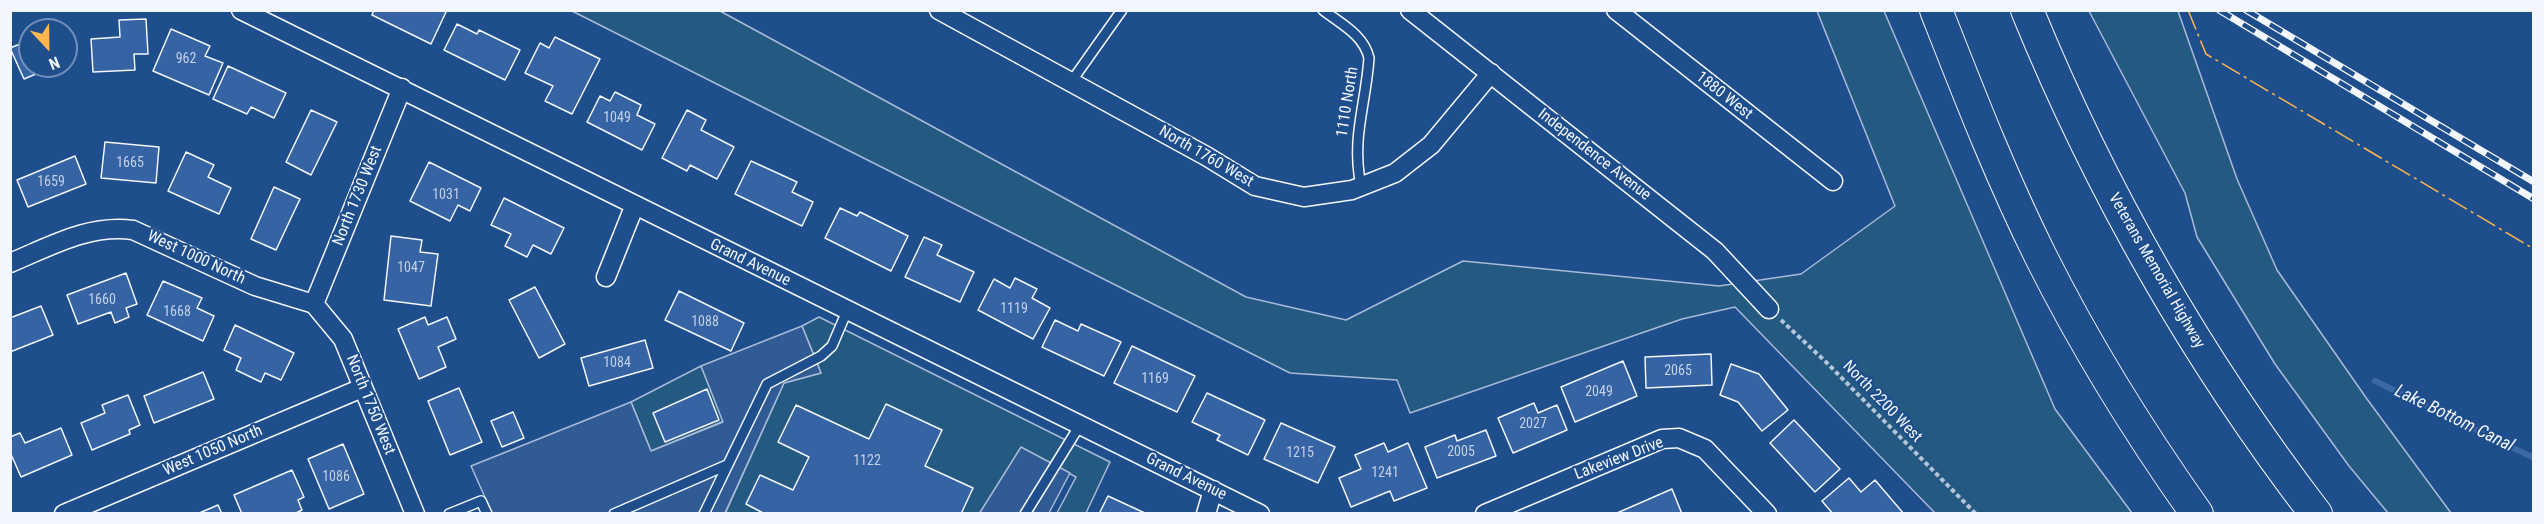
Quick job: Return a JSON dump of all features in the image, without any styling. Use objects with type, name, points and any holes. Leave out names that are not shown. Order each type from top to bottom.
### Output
[{"type":"highway","points":[[1936,10],[2003,175],[2046,267],[2099,366],[2137,427],[2197,513]]},
{"type":"highway","name":"Veterans Memorial Highway","points":[[2027,10],[2080,132],[2147,261],[2221,382],[2316,513]]},
{"type":"street","name":"Grand Avenue","points":[[241,10],[402,88],[634,207],[1260,513]]},
{"type":"street","name":"North 1760 West","points":[[939,10],[1206,156],[1255,186],[1304,197],[1361,186],[1395,173],[1431,145],[1491,73]]},
{"type":"street","name":"Independence Avenue","points":[[1410,10],[1715,251],[1769,309]]},
{"type":"street","name":"1880 West","points":[[1616,10],[1833,182]]},
{"type":"street","name":"North 1730 West","points":[[314,304],[402,88]]},
{"type":"street","points":[[606,277],[634,207]]},
{"type":"street","name":"West 1000 North","points":[[10,262],[89,230],[124,229],[154,238],[255,286],[314,304]]},
{"type":"street","name":"North 1750 West","points":[[314,304],[343,339],[416,513]]},
{"type":"street","name":"West 1050 North","points":[[64,513],[362,388]]},
{"type":"street","name":"Lakeview Drive","points":[[1485,513],[1662,439],[1679,438],[1705,449],[1767,513]]},
{"type":"street","points":[[1206,513],[1213,490]]},
{"type":"lane","points":[[1071,82],[1122,10]]},
{"type":"lane","name":"1110 North","points":[[1323,10],[1359,37],[1367,47],[1369,58],[1357,126],[1356,160],[1361,186]]},
{"type":"lane","points":[[704,513],[766,384],[821,356],[832,346],[847,311]]},
{"type":"lane","points":[[1025,513],[1080,425]]},
{"type":"lane","points":[[614,513],[727,465]]},
{"type":"lane","points":[[449,513],[481,501],[487,513]]},
{"type":"path","name":"North 2200 West","points":[[1769,309],[1826,362],[1976,513]]},
{"type":"shaded area","points":[[572,11],[720,11],[1246,297],[1346,320],[1463,261],[1719,286],[1801,274],[1895,206],[1817,11],[1884,11],[2055,409],[2132,513],[1935,513],[1735,307],[1682,319],[1410,413],[1397,380],[1290,373]]},
{"type":"shaded area","points":[[2089,11],[2178,11],[2237,179],[2277,270],[2367,399],[2451,513],[2388,513],[2349,466],[2275,364],[2197,237],[2185,193]]},
{"type":"shaded area","points":[[819,317],[1110,462],[1086,513],[1057,513],[1076,477],[1021,448],[985,513],[725,514],[784,383],[821,373],[802,326]]},
{"type":"shaded area","points":[[802,326],[821,373],[784,383],[725,513],[492,513],[471,466],[631,402],[651,451],[723,422],[701,366]]},
{"type":"shaded area","points":[[701,366],[724,421],[651,451],[631,402]]},
{"type":"shaded area","points":[[1021,447],[1070,473],[1049,513],[979,514]]},
{"type":"building","points":[[374,10],[443,10],[446,12],[431,44],[372,15]]},
{"type":"building","points":[[146,19],[148,54],[134,54],[135,70],[93,72],[91,39],[120,37],[119,20]]},
{"type":"building","points":[[457,24],[477,34],[479,30],[520,50],[505,80],[444,50]]},
{"type":"building","points":[[171,29],[210,46],[205,56],[223,63],[209,95],[153,71]]},
{"type":"building","points":[[555,37],[600,59],[572,114],[545,101],[553,86],[525,73],[540,43],[549,48]]},
{"type":"building","points":[[18,45],[18,66],[10,48]]},
{"type":"building","points":[[228,66],[286,93],[274,118],[251,107],[247,114],[213,99]]},
{"type":"building","points":[[615,92],[641,105],[637,115],[655,124],[642,150],[587,122],[600,96],[610,101]]},
{"type":"building","points":[[311,110],[337,122],[311,175],[286,162]]},
{"type":"building","points":[[687,110],[706,120],[701,130],[734,147],[717,179],[690,165],[687,171],[662,158]]},
{"type":"building","points":[[105,142],[159,147],[156,183],[101,178]]},
{"type":"building","points":[[186,152],[214,165],[208,177],[231,188],[219,214],[168,191]]},
{"type":"building","points":[[75,156],[86,184],[28,207],[17,180]]},
{"type":"building","points":[[751,161],[797,182],[792,192],[813,202],[802,226],[735,194]]},
{"type":"building","points":[[429,162],[481,188],[470,211],[458,205],[450,221],[410,201]]},
{"type":"building","points":[[274,187],[300,199],[276,250],[251,239]]},
{"type":"building","points":[[504,198],[564,228],[551,254],[533,245],[527,257],[505,246],[511,234],[491,225]]},
{"type":"building","points":[[840,208],[857,216],[860,212],[908,236],[891,271],[825,238]]},
{"type":"building","points":[[391,236],[422,240],[420,252],[438,254],[431,306],[384,300]]},
{"type":"building","points":[[924,237],[942,245],[937,255],[974,272],[960,302],[905,277]]},
{"type":"building","points":[[126,273],[137,304],[126,308],[129,317],[115,323],[111,312],[78,324],[67,295]]},
{"type":"building","points":[[1015,278],[1037,289],[1032,298],[1050,308],[1033,339],[978,310],[994,279],[1010,288]]},
{"type":"building","points":[[163,281],[202,298],[197,308],[214,316],[203,341],[147,315]]},
{"type":"building","points":[[535,287],[565,344],[539,358],[509,300]]},
{"type":"building","points":[[679,291],[744,323],[731,351],[665,320]]},
{"type":"building","points":[[41,306],[53,335],[10,352],[10,318]]},
{"type":"building","points":[[425,317],[428,325],[447,317],[456,339],[438,347],[446,367],[419,379],[398,329]]},
{"type":"building","points":[[1055,320],[1078,331],[1081,324],[1121,342],[1104,376],[1042,347]]},
{"type":"building","points":[[235,325],[294,353],[281,380],[265,373],[261,382],[236,370],[241,358],[224,350]]},
{"type":"building","points":[[645,340],[653,368],[589,386],[581,358]]},
{"type":"building","points":[[1132,346],[1195,376],[1177,412],[1114,383]]},
{"type":"building","points":[[1711,354],[1712,385],[1646,388],[1645,357]]},
{"type":"building","points":[[1623,361],[1637,396],[1575,422],[1561,387]]},
{"type":"building","points":[[1731,364],[1759,374],[1788,410],[1762,431],[1738,402],[1720,395]]},
{"type":"building","points":[[203,372],[214,399],[154,423],[144,396]]},
{"type":"building","points":[[459,388],[482,442],[450,455],[428,401]]},
{"type":"building","points":[[707,389],[719,420],[665,442],[653,413]]},
{"type":"building","points":[[1207,393],[1265,420],[1248,455],[1217,440],[1220,435],[1192,422]]},
{"type":"building","points":[[128,395],[140,425],[129,430],[130,434],[92,450],[81,423],[105,413],[102,405]]},
{"type":"building","points":[[1534,403],[1538,413],[1557,405],[1567,430],[1513,453],[1498,418]]},
{"type":"building","points":[[886,404],[942,430],[925,466],[973,488],[961,514],[765,514],[746,504],[760,475],[793,490],[809,457],[778,442],[796,405],[869,439]]},
{"type":"building","points":[[513,412],[524,438],[502,447],[491,421]]},
{"type":"building","points":[[1794,420],[1840,469],[1815,492],[1770,443]]},
{"type":"building","points":[[1281,423],[1335,447],[1318,483],[1264,459]]},
{"type":"building","points":[[61,428],[72,455],[21,477],[10,452],[10,437],[20,433],[25,443]]},
{"type":"building","points":[[1486,430],[1496,456],[1437,478],[1425,447],[1455,435],[1457,441]]},
{"type":"building","points":[[1384,443],[1388,452],[1408,443],[1427,488],[1394,501],[1390,491],[1351,507],[1339,478],[1361,469],[1355,455]]},
{"type":"building","points":[[343,444],[364,494],[329,509],[308,459]]},
{"type":"building","points":[[292,470],[304,497],[298,500],[302,510],[294,514],[242,514],[234,495]]},
{"type":"building","points":[[1849,478],[1861,492],[1875,480],[1904,514],[1833,514],[1822,501]]},
{"type":"building","points":[[1672,489],[1682,514],[1617,514],[1617,513]]},
{"type":"building","points":[[1108,496],[1147,514],[1099,514]]},
{"type":"building","points":[[218,505],[222,514],[197,514]]},
{"type":"waterway","name":"Lake Bottom Canal","points":[[2375,381],[2534,458]]},
{"type":"railway","points":[[2219,10],[2534,199]]},
{"type":"railway","points":[[2246,10],[2534,182]]},
{"type":"power","points":[[2188,10],[2206,54],[2534,249]]}]
